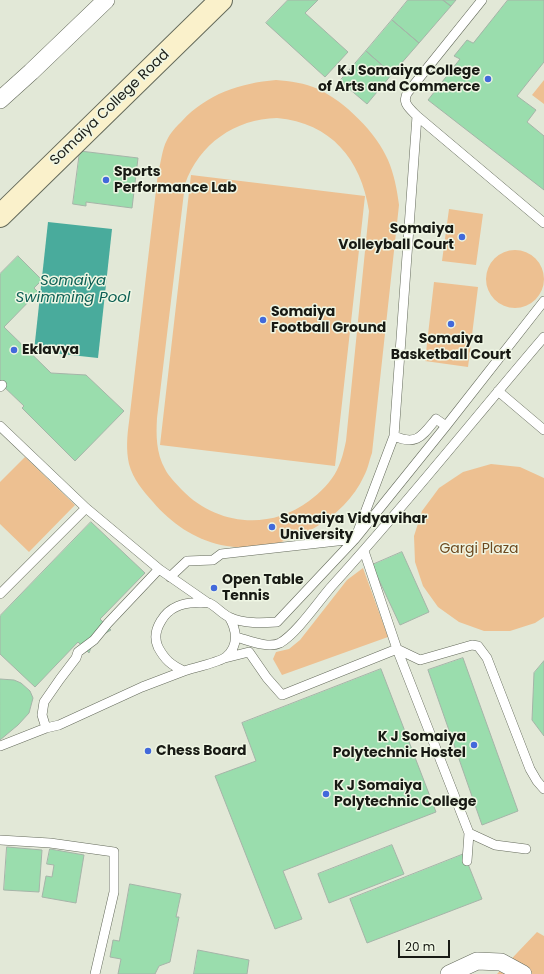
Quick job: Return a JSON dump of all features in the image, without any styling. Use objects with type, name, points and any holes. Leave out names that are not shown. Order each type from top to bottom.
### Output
[{"type":"street","points":[[0,100],[106,0]]},
{"type":"street","name":"Somaiya College Road","points":[[0,216],[221,0]]},
{"type":"street","points":[[449,974],[477,961],[501,962],[523,974]]},
{"type":"lane","points":[[482,0],[405,96],[406,104],[417,116],[544,223]]},
{"type":"lane","points":[[355,539],[394,436],[417,116]]},
{"type":"lane","points":[[0,426],[86,508],[170,577],[229,617],[248,622],[277,622],[355,539],[544,301]]},
{"type":"lane","points":[[236,637],[266,645],[279,644],[289,636],[364,552],[544,337]]},
{"type":"lane","points":[[498,391],[544,430]]},
{"type":"lane","points":[[394,436],[406,440],[418,439],[436,419],[446,426]]},
{"type":"lane","points":[[0,594],[86,508]]},
{"type":"lane","points":[[170,577],[187,561],[213,560],[222,554],[355,539]]},
{"type":"lane","points":[[364,552],[397,650],[469,834],[467,861]]},
{"type":"lane","points":[[46,728],[42,715],[44,702],[60,678],[73,663],[78,652],[94,640],[159,569]]},
{"type":"lane","points":[[184,671],[170,664],[157,645],[156,635],[158,625],[169,611],[182,604],[208,603]]},
{"type":"lane","points":[[225,658],[231,650],[236,637],[234,626],[229,617]]},
{"type":"lane","points":[[2,743],[59,725],[142,687],[184,671],[249,652],[282,696],[397,650],[420,660],[472,645],[478,646],[487,658],[530,769],[544,789]]},
{"type":"lane","points":[[469,834],[495,845],[526,849]]},
{"type":"lane","points":[[0,840],[50,843],[114,852],[114,892],[95,974]]},
{"type":"green space","points":[[281,80],[308,85],[328,94],[359,119],[376,139],[388,160],[394,176],[399,205],[372,453],[365,473],[353,494],[340,509],[323,523],[284,541],[263,546],[242,547],[221,545],[202,539],[167,517],[149,498],[133,475],[128,459],[127,438],[158,173],[165,144],[176,127],[192,112],[213,97],[237,87]],"holes":[[[277,118],[296,121],[313,127],[328,136],[351,160],[359,175],[365,192],[369,211],[346,441],[342,459],[335,474],[325,487],[313,498],[293,511],[277,517],[260,520],[243,520],[227,517],[211,511],[196,502],[168,475],[158,450],[157,418],[185,184],[199,157],[220,136],[247,123],[262,119]]]},
{"type":"green space","points":[[544,80],[544,104],[532,95]]},
{"type":"green space","name":"Somaiya Football Ground","points":[[191,175],[365,196],[335,466],[160,445]]},
{"type":"green space","name":"Somaiya Volleyball Court","points":[[449,209],[483,214],[476,265],[442,261]]},
{"type":"green space","points":[[509,250],[521,250],[536,258],[544,273],[544,285],[536,300],[521,308],[509,308],[494,300],[486,285],[486,273],[494,258]]},
{"type":"green space","name":"Somaiya Basketball Court","points":[[434,282],[478,287],[468,367],[425,361]]},
{"type":"green space","points":[[25,457],[75,505],[29,552],[0,524],[0,482]]},
{"type":"green space","name":"Gargi Plaza","points":[[491,464],[520,467],[544,478],[544,617],[535,623],[510,631],[484,631],[459,622],[438,607],[423,586],[415,562],[414,536],[422,511],[439,488],[463,472]]},
{"type":"green space","points":[[363,568],[388,637],[282,675],[273,659],[276,652],[289,649],[300,640],[347,580]]},
{"type":"green space","points":[[537,932],[544,936],[544,974],[497,974]]},
{"type":"water","name":"Somaiya Swimming Pool","points":[[48,222],[112,229],[98,358],[34,351]]},
{"type":"building","points":[[288,0],[318,0],[305,13],[348,52],[325,77],[266,23]]},
{"type":"building","points":[[408,0],[443,0],[451,6],[419,43],[392,20]]},
{"type":"building","points":[[443,0],[456,0],[451,6]]},
{"type":"building","name":"KJ Somaiya College of Arts and Commerce","points":[[508,0],[544,0],[544,62],[517,96],[536,110],[527,122],[544,136],[544,190],[428,100],[460,59],[454,56],[467,40],[473,43]]},
{"type":"building","points":[[392,20],[419,43],[392,74],[366,51]]},
{"type":"building","points":[[366,51],[392,74],[367,104],[340,81]]},
{"type":"building","name":"Sports Performance Lab","points":[[80,151],[138,158],[132,208],[86,202],[86,206],[73,204]]},
{"type":"building","name":"Eklavya","points":[[18,256],[42,280],[34,288],[38,292],[4,327],[51,373],[86,375],[124,411],[75,461],[22,408],[24,406],[0,383],[0,274]]},
{"type":"building","points":[[91,522],[145,573],[100,619],[111,630],[94,640],[89,653],[78,642],[35,687],[0,654],[0,616]]},
{"type":"building","points":[[402,552],[429,612],[400,625],[372,565]]},
{"type":"building","name":"K J Somaiya Polytechnic Hostel","points":[[463,658],[518,811],[482,825],[428,670]]},
{"type":"building","points":[[544,661],[544,736],[532,720],[534,673]]},
{"type":"building","name":"K J Somaiya Polytechnic College","points":[[381,669],[436,812],[283,871],[302,919],[275,929],[215,776],[256,761],[242,723]]},
{"type":"building","points":[[0,679],[14,680],[21,683],[30,691],[33,698],[29,713],[18,725],[0,740]]},
{"type":"building","points":[[392,845],[404,874],[329,903],[318,874]]},
{"type":"building","points":[[7,847],[42,850],[39,892],[4,890]]},
{"type":"building","points":[[50,849],[84,855],[76,903],[42,897],[46,876],[52,877],[54,865],[47,864]]},
{"type":"building","points":[[464,854],[482,899],[367,943],[350,899]]},
{"type":"building","points":[[130,884],[181,894],[176,917],[179,917],[170,962],[159,966],[155,974],[118,974],[121,959],[110,957],[113,940],[119,941]]},
{"type":"building","points":[[198,950],[249,960],[247,974],[194,974]]},
{"type":"place","name":"KJ Somaiya College of Arts and Commerce","points":[[488,79]]},
{"type":"place","name":"Sports Performance Lab","points":[[106,180]]},
{"type":"place","name":"Somaiya Volleyball Court","points":[[462,237]]},
{"type":"place","name":"Somaiya Football Ground","points":[[263,320]]},
{"type":"place","name":"Somaiya Basketball Court","points":[[451,324]]},
{"type":"place","name":"Eklavya","points":[[14,350]]},
{"type":"place","name":"Somaiya Vidyavihar University","points":[[272,527]]},
{"type":"place","name":"Open Table Tennis","points":[[214,588]]},
{"type":"place","name":"K J Somaiya Polytechnic Hostel","points":[[474,745]]},
{"type":"place","name":"Chess Board","points":[[148,751]]},
{"type":"place","name":"K J Somaiya Polytechnic College","points":[[326,794]]}]
